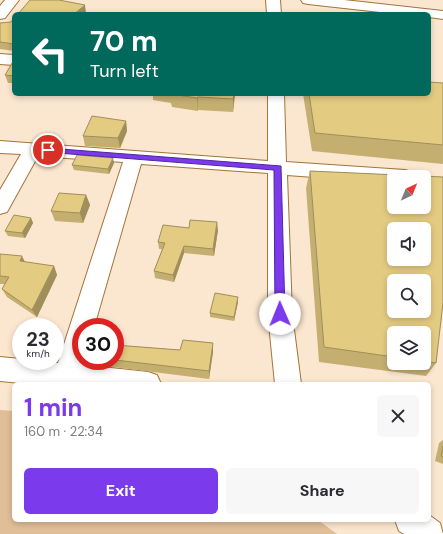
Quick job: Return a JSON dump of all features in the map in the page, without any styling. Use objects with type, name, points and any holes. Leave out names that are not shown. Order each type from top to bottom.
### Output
[{"type":"street","points":[[0,15],[12,0]]},
{"type":"street","points":[[273,0],[274,12]]},
{"type":"street","points":[[308,0],[416,12]]},
{"type":"street","points":[[431,14],[443,15]]},
{"type":"street","points":[[0,59],[12,60]]},
{"type":"street","points":[[276,96],[280,314],[288,382]]},
{"type":"street","points":[[0,147],[387,176]]},
{"type":"street","points":[[0,207],[34,149]]},
{"type":"street","points":[[84,318],[134,157]]},
{"type":"street","points":[[67,375],[72,358]]},
{"type":"street","points":[[0,369],[130,382]]},
{"type":"street","points":[[413,522],[429,534]]},
{"type":"shaded area","points":[[0,410],[12,411],[12,522],[321,522],[337,534],[0,534]]},
{"type":"building","points":[[30,0],[59,0],[85,5],[76,12],[20,12]]},
{"type":"building","points":[[12,21],[12,44],[0,42],[0,23]]},
{"type":"building","points":[[12,63],[12,76],[5,75]]},
{"type":"building","points":[[431,82],[443,83],[443,145],[315,133],[309,96],[431,96]]},
{"type":"building","points":[[184,96],[234,96],[233,99],[197,98]]},
{"type":"building","points":[[92,116],[126,121],[118,138],[83,136]]},
{"type":"building","points":[[77,155],[113,158],[108,169],[72,165]]},
{"type":"building","points":[[310,171],[387,174],[387,214],[431,214],[431,176],[443,177],[443,303],[436,363],[431,362],[431,326],[387,326],[387,356],[324,347]]},
{"type":"building","points":[[59,193],[86,195],[80,213],[51,211]]},
{"type":"building","points":[[14,215],[31,218],[22,233],[5,231]]},
{"type":"building","points":[[190,220],[217,222],[213,249],[184,246],[173,275],[154,271],[165,243],[158,242],[163,225],[189,228]]},
{"type":"building","points":[[0,254],[22,256],[20,261],[54,266],[32,310],[2,289],[9,277],[0,276]]},
{"type":"building","points":[[215,293],[238,297],[234,317],[210,313]]},
{"type":"building","points":[[183,340],[213,343],[209,371],[124,361],[124,346],[180,350]]},
{"type":"building","points":[[443,446],[443,457],[441,456]]},
{"type":"route","points":[[48,150],[278,168],[280,314]]}]
